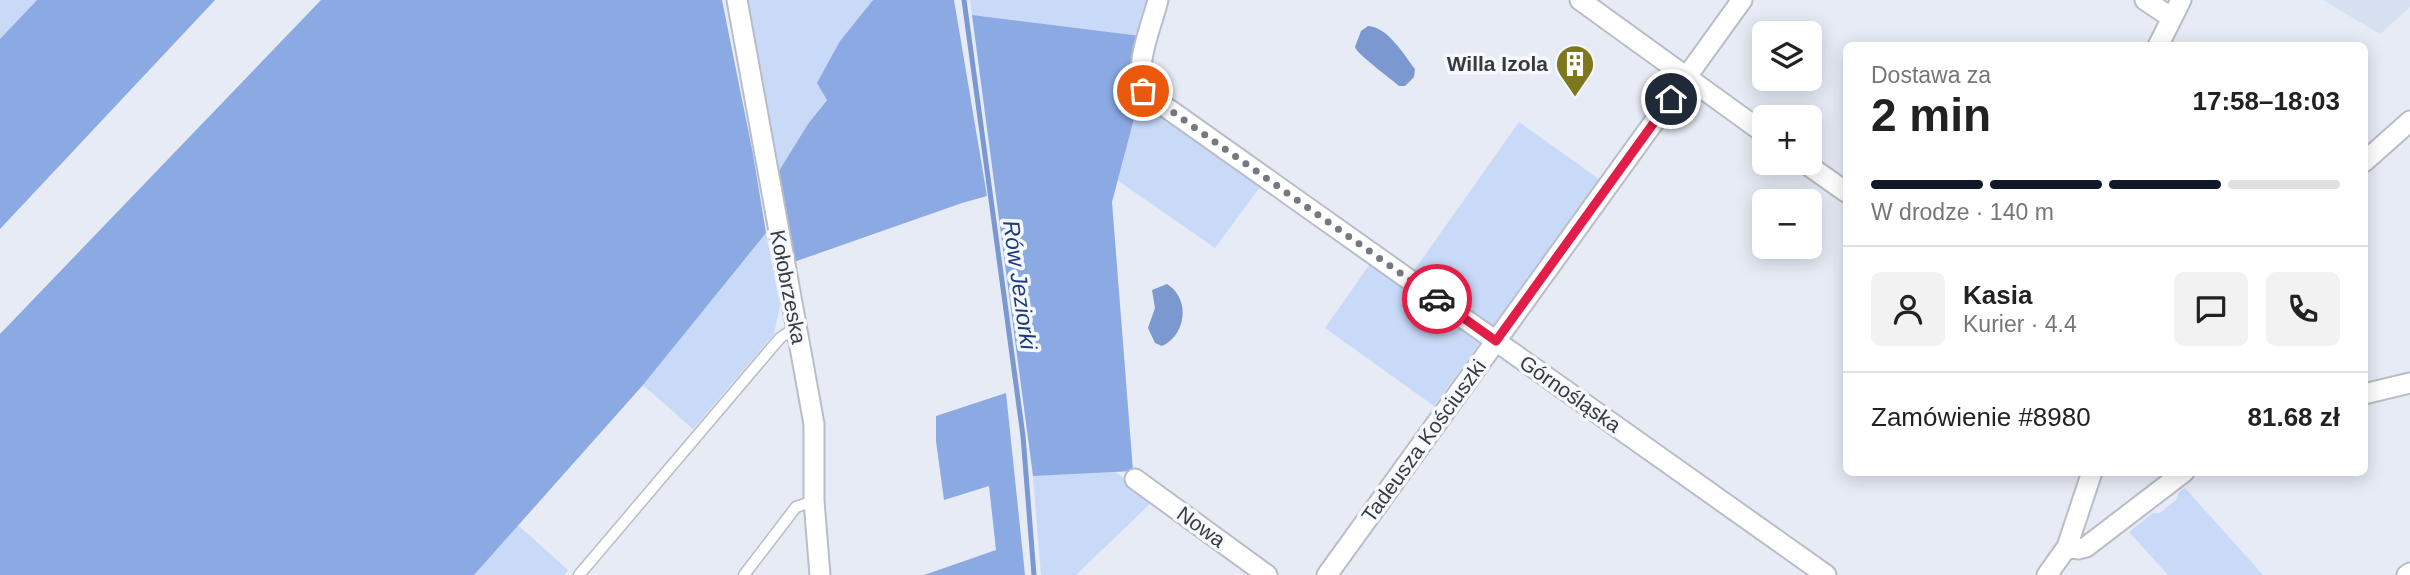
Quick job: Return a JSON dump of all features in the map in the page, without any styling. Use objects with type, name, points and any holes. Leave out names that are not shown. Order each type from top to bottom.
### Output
[{"type":"street","name":"Kołobrzeska","points":[[737,0],[814,424],[814,501],[820,575]]},
{"type":"street","name":"Górnośląska","points":[[1158,0],[1140,67],[1139,79],[1143,91],[1825,575]]},
{"type":"street","points":[[1580,0],[1752,124]]},
{"type":"street","name":"Tadeusza Kościuszki","points":[[1327,575],[1742,0]]},
{"type":"street","points":[[2145,0],[2172,19]]},
{"type":"street","points":[[2160,42],[2181,0]]},
{"type":"street","points":[[2368,158],[2410,121]]},
{"type":"street","points":[[1822,175],[1843,190]]},
{"type":"street","points":[[2368,393],[2410,383]]},
{"type":"street","points":[[2050,574],[2067,547],[2091,476]]},
{"type":"street","points":[[2067,547],[2086,547],[2179,476]]},
{"type":"street","name":"Nowa","points":[[1135,479],[1267,575]]},
{"type":"lane","points":[[579,575],[780,338],[796,327]]},
{"type":"lane","points":[[744,575],[796,508],[814,501]]},
{"type":"shaded area","points":[[0,0],[37,0],[0,39]]},
{"type":"shaded area","points":[[37,0],[215,0],[0,229],[0,39]]},
{"type":"shaded area","points":[[321,0],[722,0],[766,233],[643,385],[474,575],[0,575],[0,334]]},
{"type":"shaded area","points":[[742,0],[873,0],[840,41],[827,99],[774,179]]},
{"type":"shaded area","points":[[873,0],[954,0],[987,196],[791,263],[774,179],[808,124],[827,100],[817,83],[840,41]]},
{"type":"shaded area","points":[[970,0],[1151,0],[1141,36],[972,15]]},
{"type":"shaded area","points":[[2323,0],[2410,0],[2410,7],[2380,34]]},
{"type":"shaded area","points":[[972,15],[1141,36],[1132,78],[1137,107],[1112,202],[1133,471],[1033,476]]},
{"type":"shaded area","points":[[1368,26],[1389,36],[1415,69],[1414,77],[1405,86],[1399,86],[1357,51],[1355,47],[1361,31]]},
{"type":"shaded area","points":[[1154,104],[1263,183],[1215,248],[1117,180],[1137,107]]},
{"type":"shaded area","points":[[1519,122],[1599,179],[1492,328],[1413,272]]},
{"type":"shaded area","points":[[766,233],[780,306],[774,334],[693,429],[643,385]]},
{"type":"shaded area","points":[[1372,261],[1482,340],[1434,406],[1325,328]]},
{"type":"shaded area","points":[[1167,284],[1180,298],[1182,316],[1176,334],[1162,346],[1155,343],[1148,328],[1155,308],[1152,290]]},
{"type":"shaded area","points":[[1006,393],[1025,575],[924,575],[996,550],[989,486],[944,500],[936,441],[936,416]]},
{"type":"shaded area","points":[[1114,471],[1154,500],[1076,575],[1041,575],[1033,476]]},
{"type":"shaded area","points":[[2185,488],[2263,575],[2168,575],[2129,532],[2153,513],[2160,513],[2177,499],[2179,492]]},
{"type":"shaded area","points":[[518,525],[568,570],[564,575],[474,575]]},
{"type":"waterway","name":"Rów Jeziorki","points":[[964,0],[1023,436],[1034,575]]},
{"type":"way so far","points":[[1143,91],[1437,299]]},
{"type":"place","name":"Willa Izola","points":[[1575,98]]},
{"type":"route","points":[[1437,299],[1496,341],[1671,99]]}]
